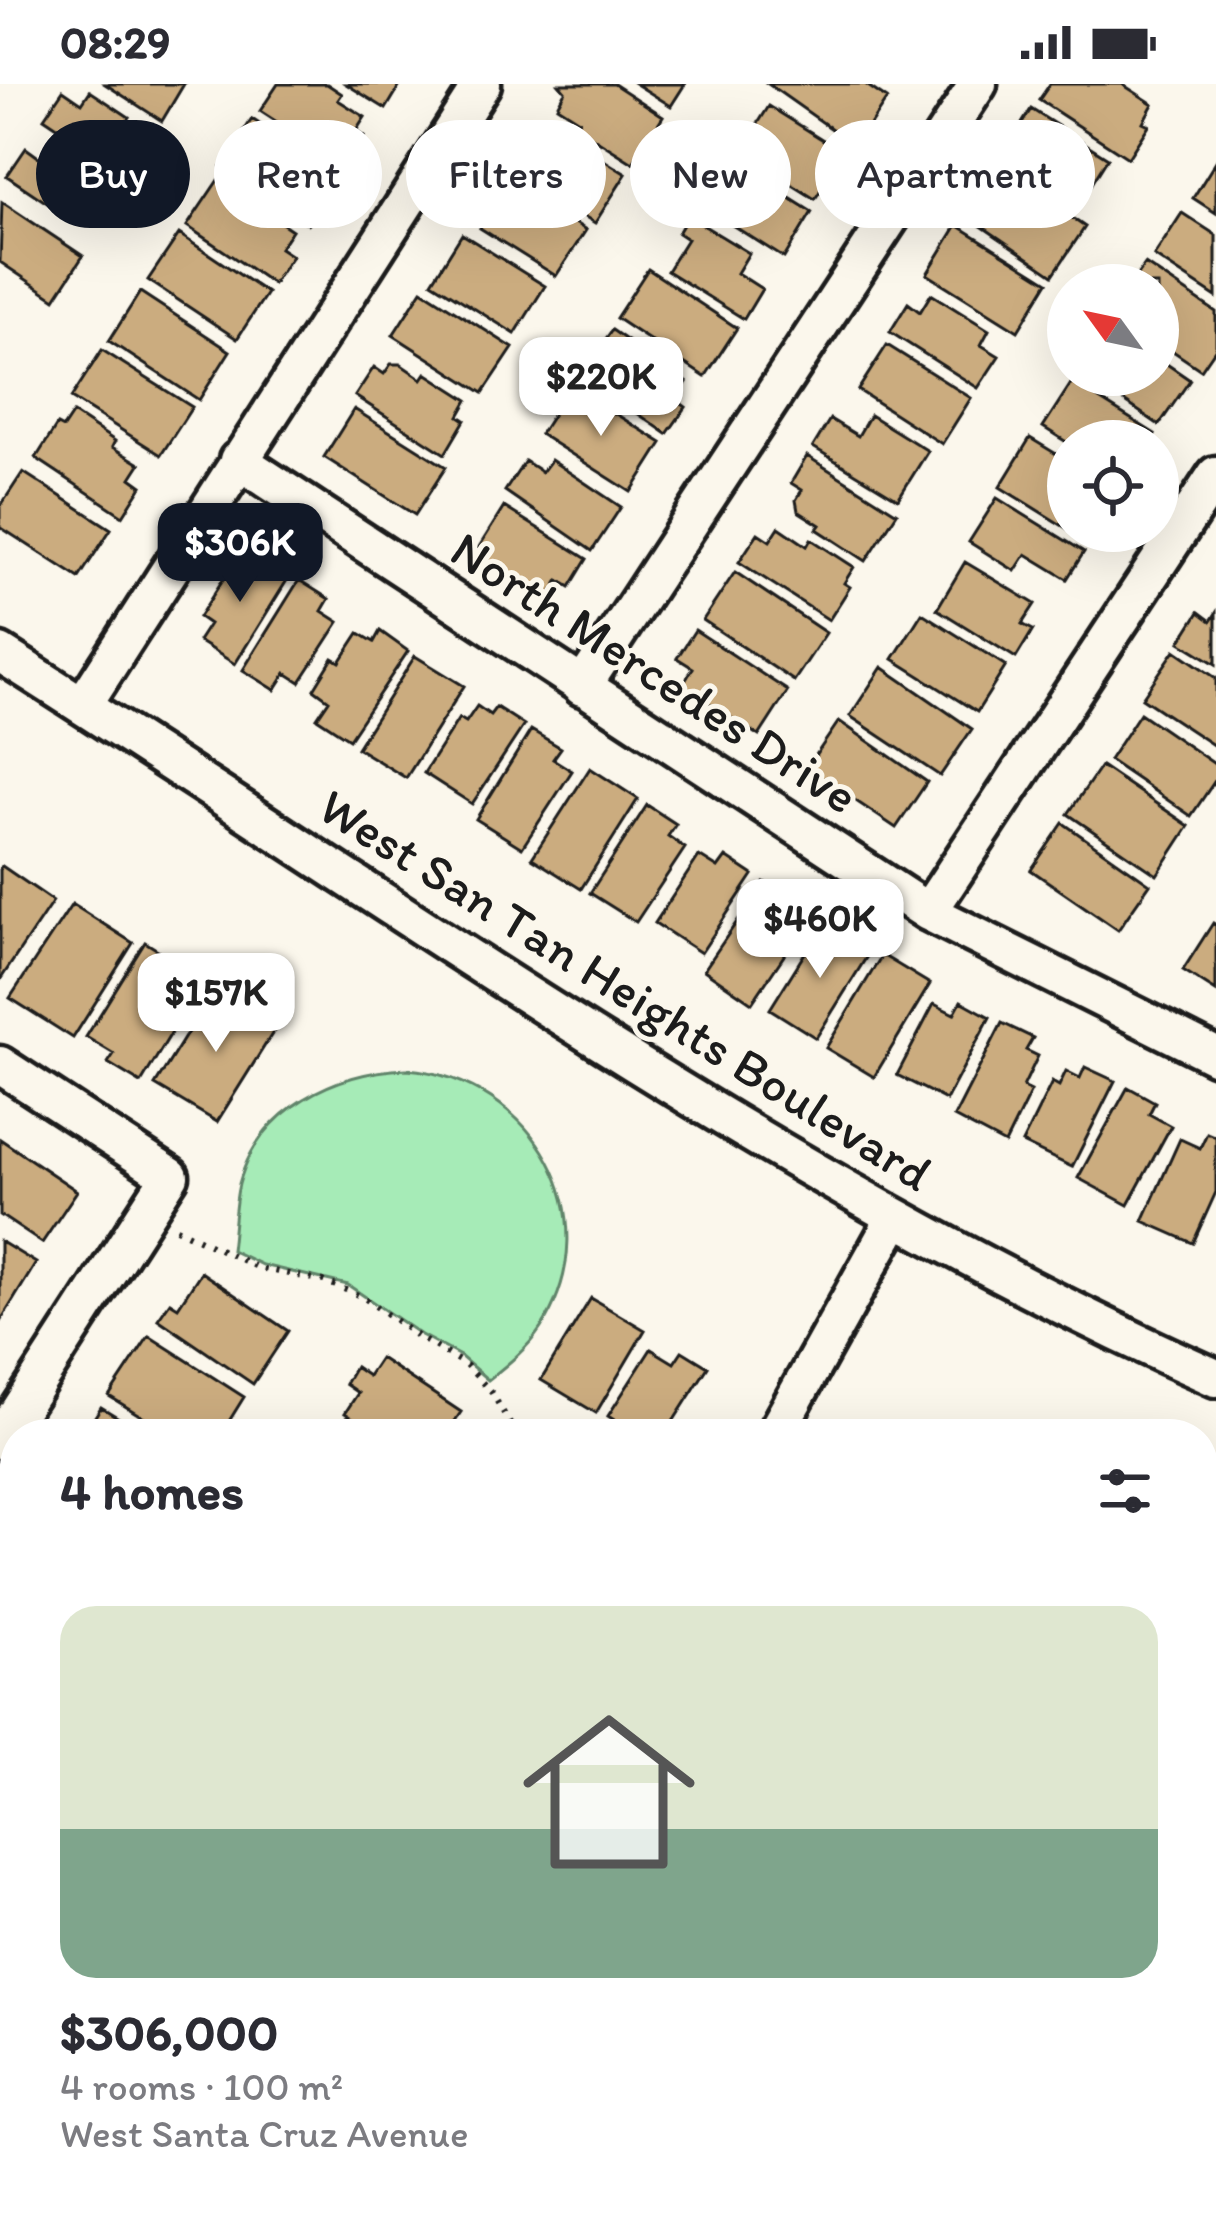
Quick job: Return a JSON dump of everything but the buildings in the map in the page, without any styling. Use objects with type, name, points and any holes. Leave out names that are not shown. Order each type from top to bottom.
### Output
[{"type":"street","points":[[83,705],[482,84]]},
{"type":"street","points":[[583,687],[978,84]]},
{"type":"street","name":"North Mercedes Drive","points":[[238,460],[928,912],[1216,1056]]},
{"type":"street","points":[[928,912],[1216,475]]},
{"type":"street","name":"West San Tan Heights Boulevard","points":[[0,653],[713,1114],[1021,1288],[1216,1378]]},
{"type":"street","points":[[0,1065],[170,1175],[14,1419]]},
{"type":"street","points":[[783,1419],[895,1218]]},
{"type":"path","points":[[146,1214],[258,1268],[324,1281],[363,1297],[466,1365],[492,1393],[507,1419]]},
{"type":"green space","points":[[407,1069],[452,1079],[492,1098],[524,1126],[548,1161],[563,1200],[568,1242],[561,1285],[536,1335],[488,1380],[460,1356],[348,1285],[262,1265],[231,1250],[237,1192],[249,1157],[282,1115],[327,1087]]}]
